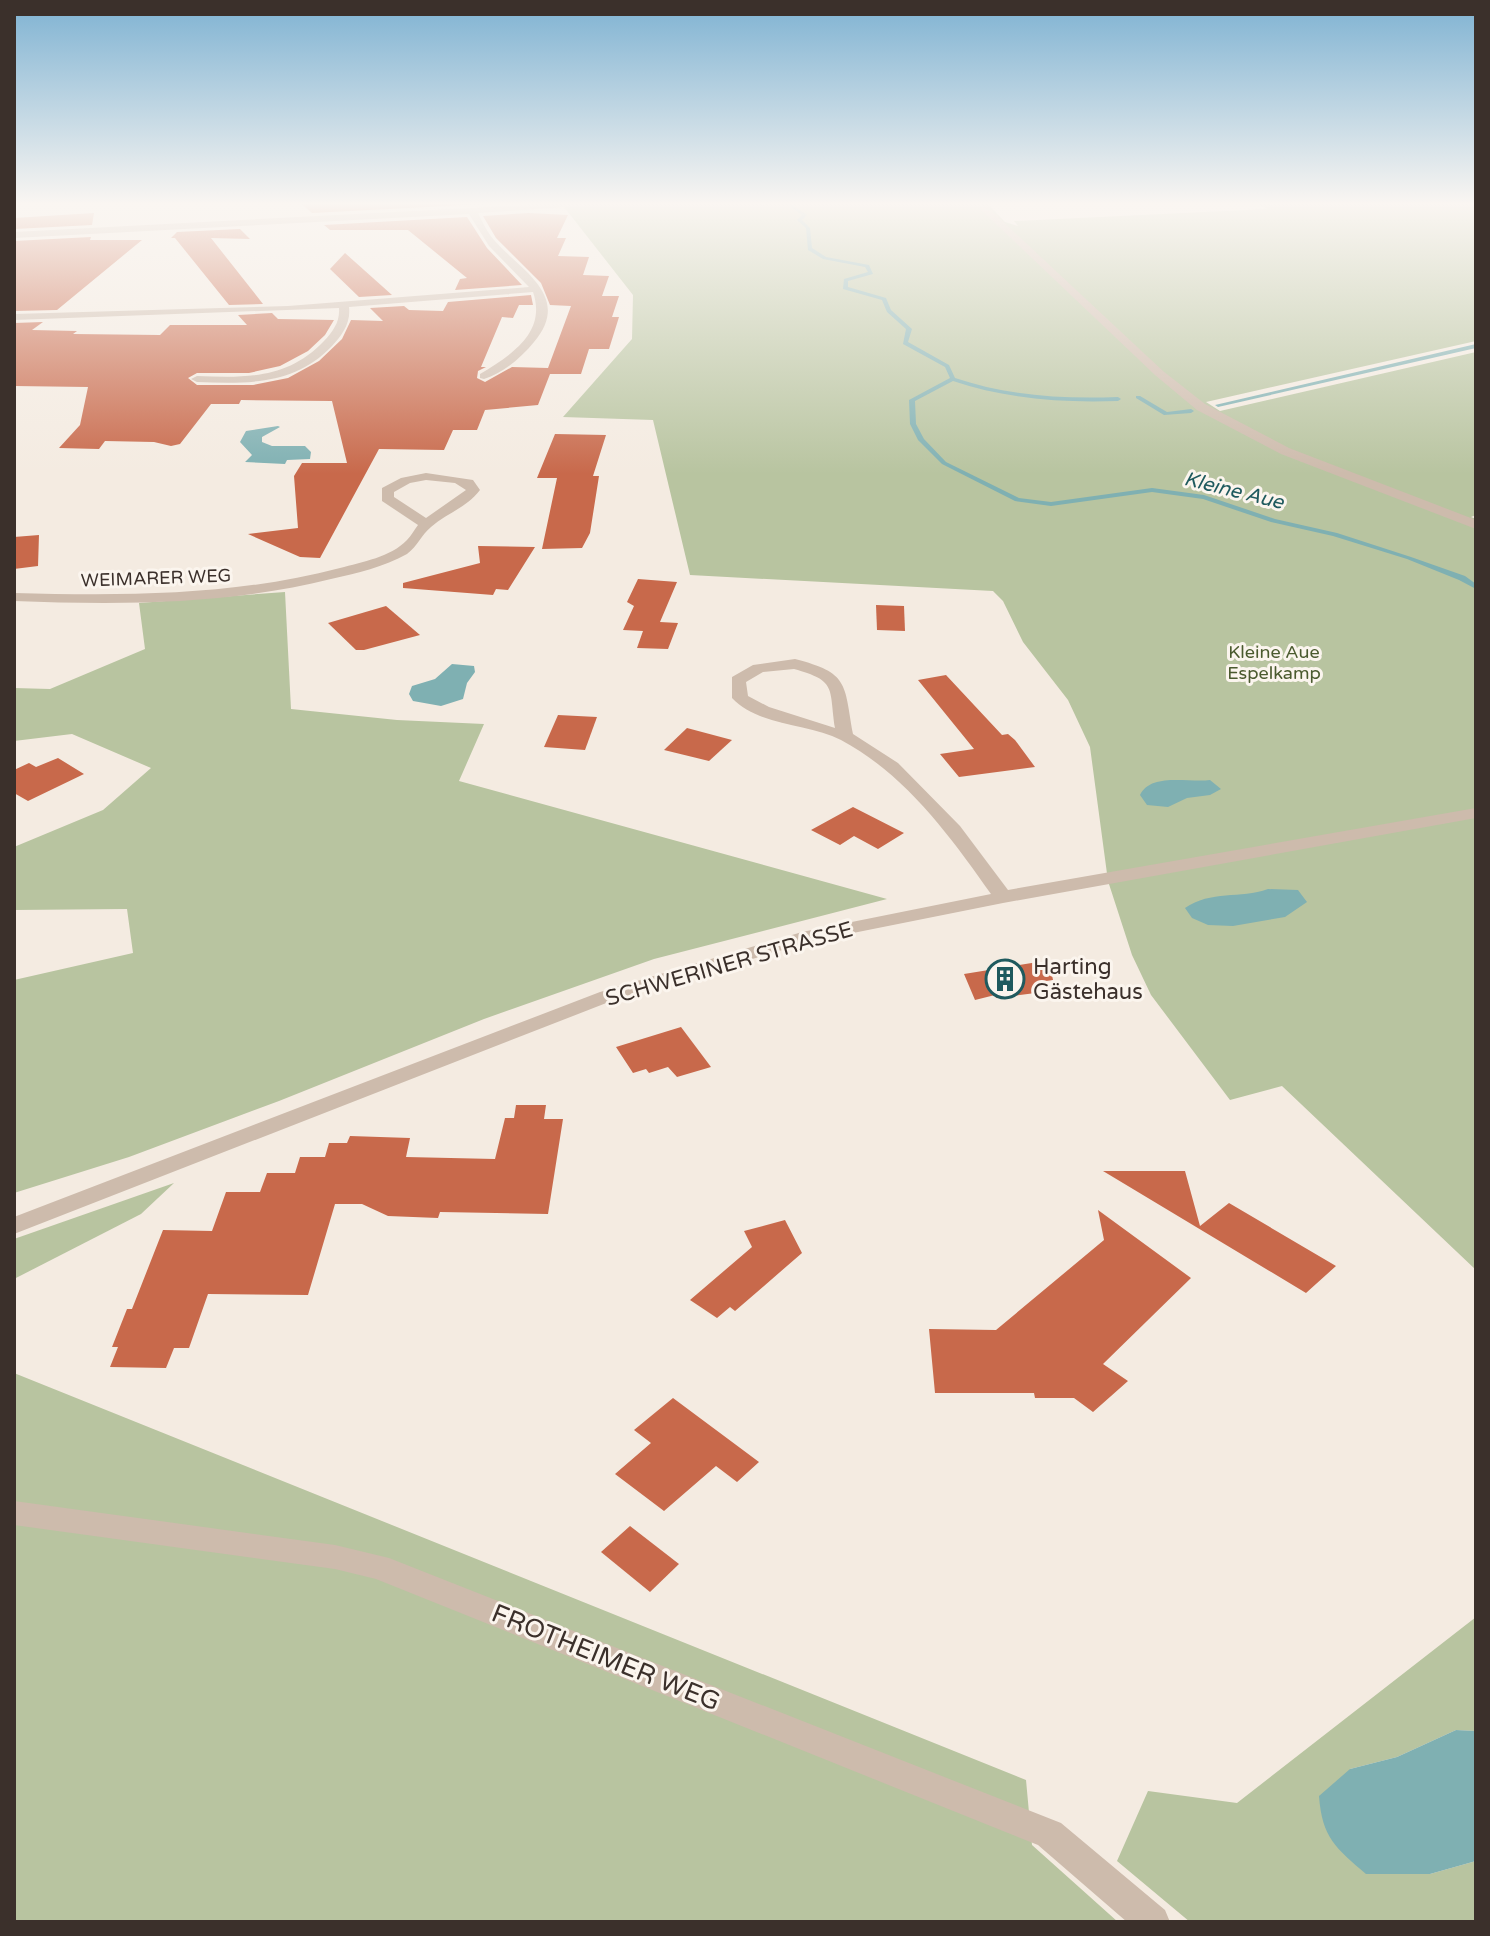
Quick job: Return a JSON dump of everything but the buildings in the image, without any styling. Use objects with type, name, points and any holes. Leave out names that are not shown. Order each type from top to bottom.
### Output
[{"type":"street","points":[[14,317],[344,306],[487,293]]},
{"type":"street","points":[[484,376],[511,361],[538,331],[545,312],[538,293]]},
{"type":"street","points":[[1074,293],[1159,373],[1201,407],[1285,451],[1476,525]]},
{"type":"street","points":[[197,379],[265,379],[297,369],[319,355],[338,331],[346,315],[344,306]]},
{"type":"street","name":"WEIMARER WEG","points":[[14,597],[122,601],[255,591],[319,579],[377,562],[411,544],[425,524],[466,499],[473,490],[468,483],[433,476],[409,479],[387,491],[387,498],[425,524]]},
{"type":"street","points":[[845,736],[837,687],[826,673],[795,664],[759,668],[738,680],[740,698],[763,710],[845,736],[892,767],[954,830],[1003,897]]},
{"type":"street","name":"SCHWERINER STRASSE","points":[[14,1226],[607,996],[809,936],[1003,897],[1476,813]]},
{"type":"street","name":"FROTHEIMER WEG","points":[[14,1513],[320,1555],[379,1567],[1049,1834],[1153,1922]]},
{"type":"green space","name":"Kleine Aue Espelkamp","points":[[1476,293],[1476,341],[1206,402],[1220,411],[1476,352],[1476,515],[1471,517],[1476,519],[1476,1270],[1282,1086],[1230,1100],[1151,995],[1132,955],[1108,881],[1090,747],[1068,700],[1023,642],[1003,601],[993,591],[690,575],[653,420],[563,417],[632,339],[633,295]]},
{"type":"green space","points":[[285,592],[291,709],[397,720],[484,724],[459,781],[887,899],[654,959],[484,1019],[129,1157],[14,1193],[14,980],[133,953],[127,909],[14,910],[14,847],[103,810],[151,768],[72,734],[14,741],[14,688],[50,689],[145,649],[139,603]]},
{"type":"green space","points":[[174,1183],[141,1214],[14,1279],[14,1239]]},
{"type":"green space","points":[[14,1373],[1026,1780],[1032,1845],[1118,1922],[14,1922]]},
{"type":"green space","points":[[1476,1617],[1476,1731],[1456,1730],[1397,1757],[1350,1769],[1430,1874],[1476,1861],[1476,1922],[1190,1922],[1117,1861],[1148,1791],[1237,1803]]},
{"type":"water","points":[[278,426],[262,437],[262,442],[272,446],[305,446],[311,452],[310,459],[287,460],[285,464],[245,462],[252,455],[240,442],[246,431]]},
{"type":"water","points":[[452,664],[474,666],[475,672],[467,683],[463,699],[441,706],[413,701],[409,694],[412,686],[435,679]]},
{"type":"water","points":[[1210,780],[1221,789],[1210,795],[1187,798],[1168,807],[1147,805],[1140,795],[1145,788],[1161,781]]},
{"type":"water","points":[[1268,889],[1298,890],[1307,902],[1285,917],[1233,926],[1208,925],[1192,918],[1185,908],[1205,899]]},
{"type":"water","points":[[1456,1730],[1476,1731],[1476,1861],[1430,1874],[1366,1874],[1332,1841],[1323,1822],[1319,1796],[1350,1769],[1397,1757]]},
{"type":"waterway","name":"Kleine Aue","points":[[864,293],[884,299],[889,311],[909,329],[905,343],[947,366],[953,379]]},
{"type":"waterway","points":[[1218,405],[1476,346]]},
{"type":"waterway","points":[[953,379],[993,391],[1034,398],[1118,399]]},
{"type":"waterway","name":"Kleine Aue","points":[[953,379],[912,400],[913,424],[921,440],[944,463],[1017,500],[1051,504],[1152,490],[1204,497],[1273,521],[1335,534],[1409,558],[1462,578],[1476,587]]},
{"type":"waterway","points":[[1138,397],[1166,414],[1191,411]]},
{"type":"place","name":"Harting Gästehaus","points":[[1005,979]]}]
